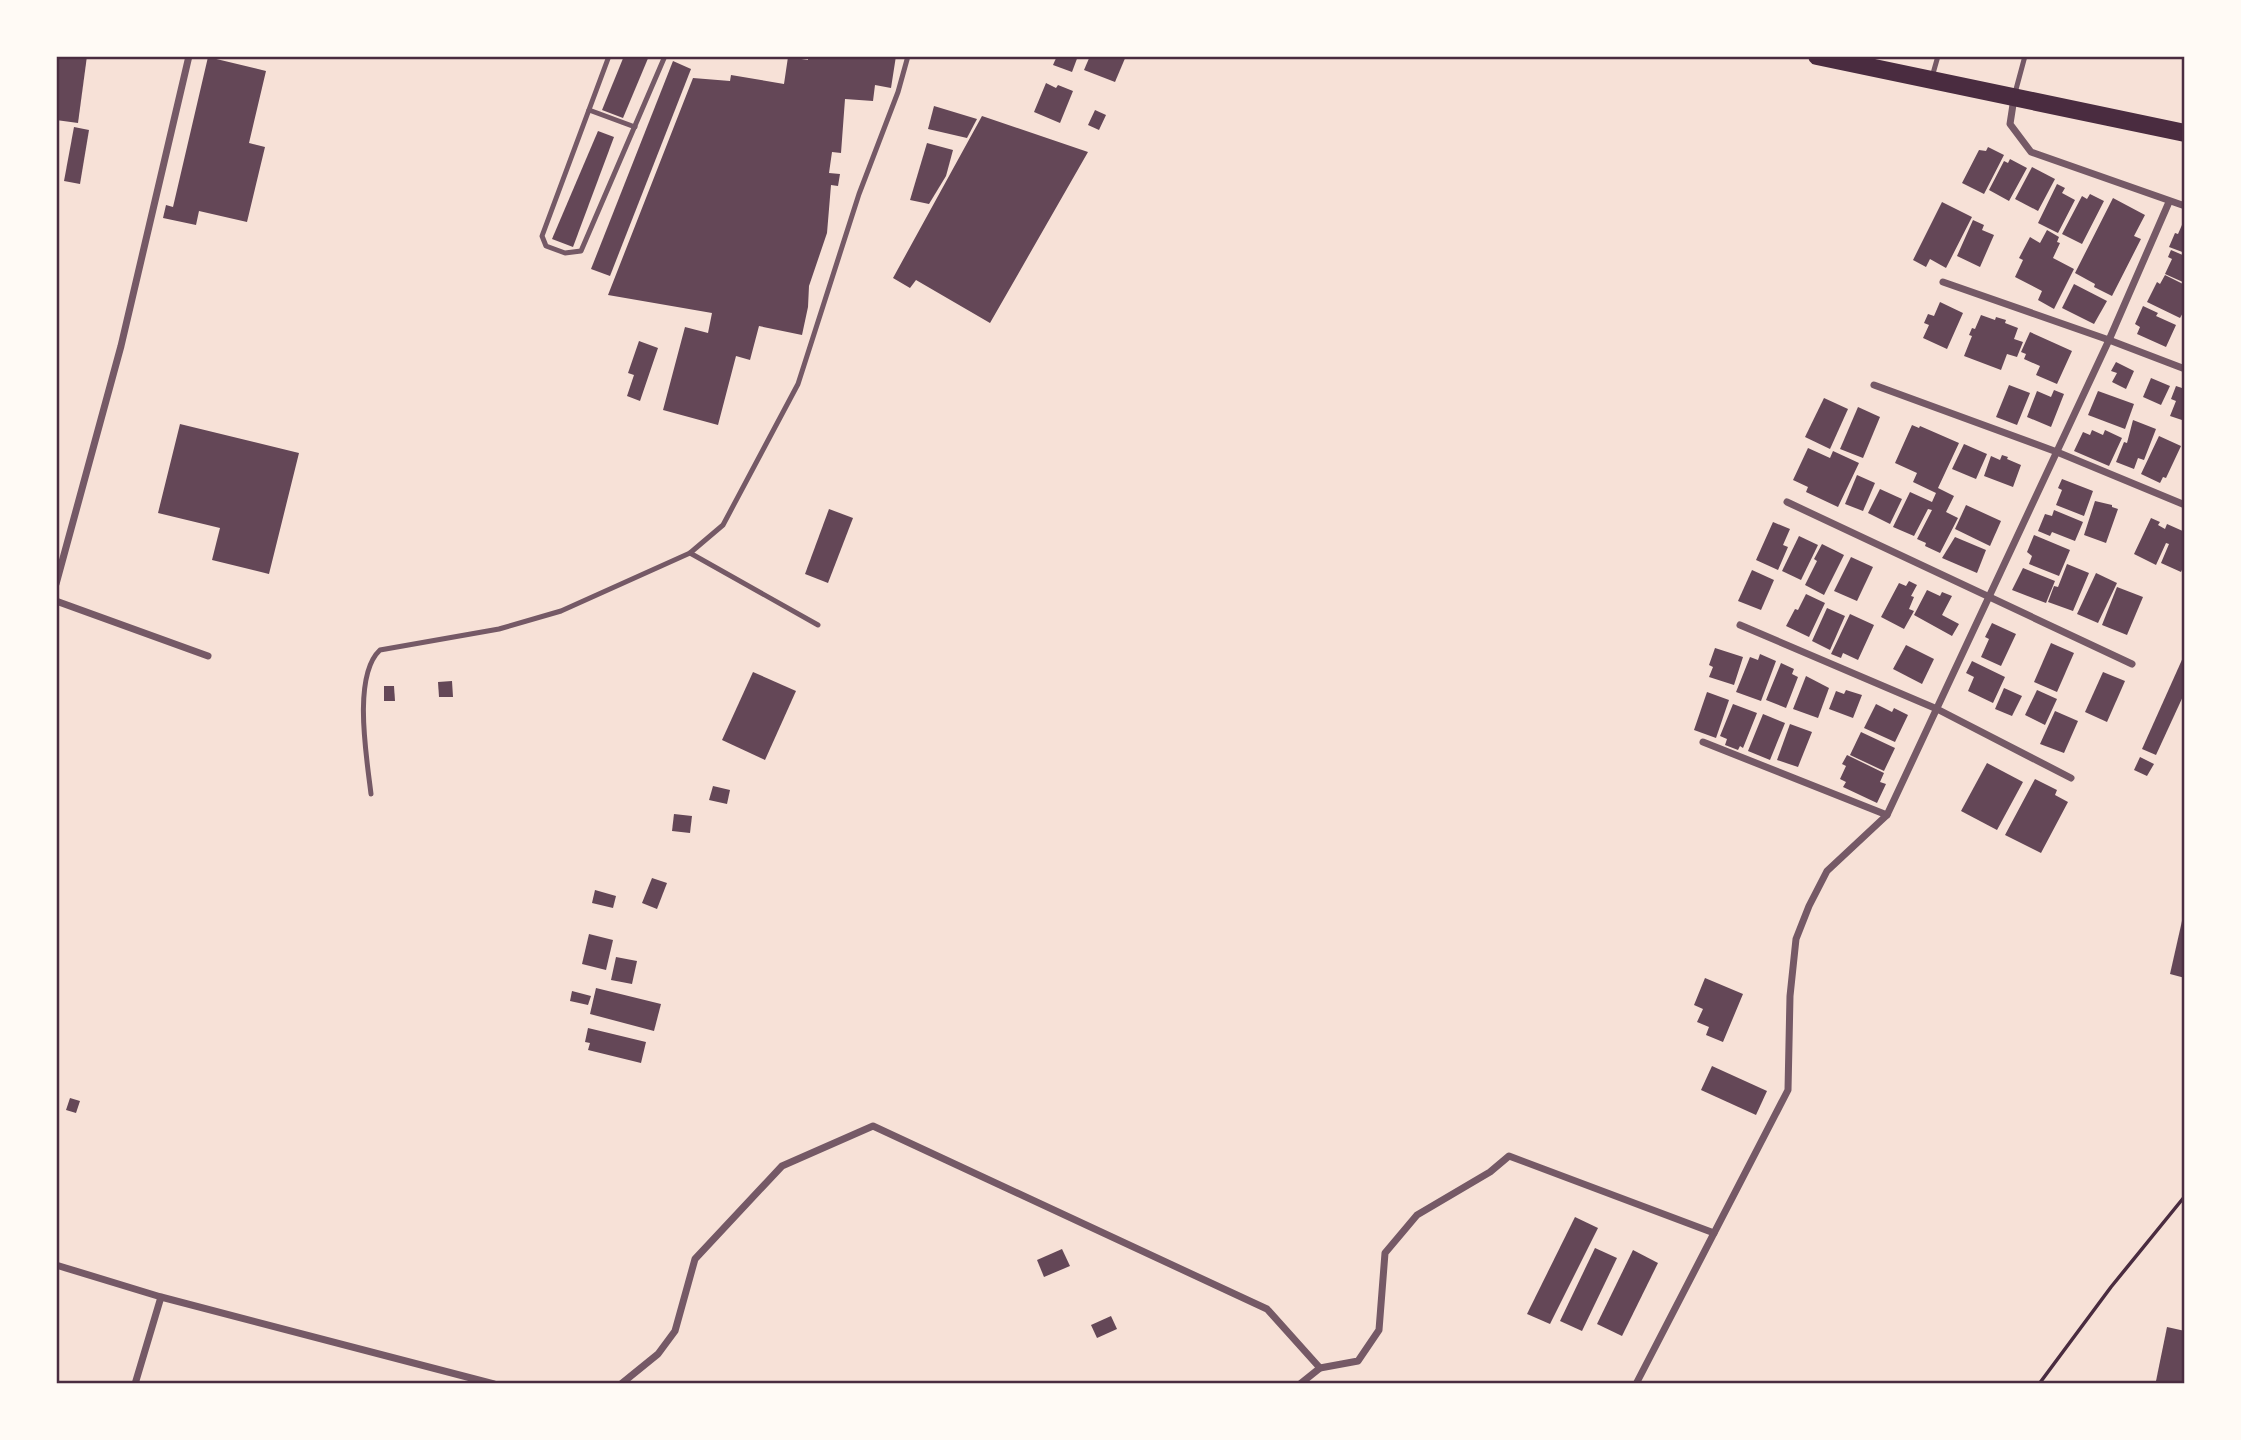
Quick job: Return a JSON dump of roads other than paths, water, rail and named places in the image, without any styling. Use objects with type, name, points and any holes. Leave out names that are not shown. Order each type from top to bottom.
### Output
[{"type":"main road","points":[[1817,56],[2185,133]]},
{"type":"street","points":[[56,584],[121,345],[189,56]]},
{"type":"street","points":[[2014,97],[2010,124],[2031,152],[2185,206]]},
{"type":"street","points":[[1636,1384],[1788,1090],[1790,996],[1796,939],[1809,906],[1827,871],[1888,816],[2109,340],[2169,202]]},
{"type":"street","points":[[1943,282],[2185,369]]},
{"type":"street","points":[[1874,385],[2057,452],[2185,505]]},
{"type":"street","points":[[1787,502],[2132,664]]},
{"type":"street","points":[[56,601],[208,656]]},
{"type":"street","points":[[1740,625],[1937,709],[2071,778]]},
{"type":"street","points":[[1703,741],[1888,816]]},
{"type":"street","points":[[621,1384],[658,1354],[676,1331],[695,1259],[782,1166],[873,1126],[1267,1309],[1320,1368]]},
{"type":"street","points":[[1300,1384],[1320,1368],[1359,1361],[1379,1330],[1385,1253],[1417,1214],[1490,1172],[1509,1156],[1714,1233]]},
{"type":"street","points":[[56,1265],[161,1297],[494,1384]]},
{"type":"street","points":[[135,1384],[161,1297]]},
{"type":"lane","points":[[609,56],[544,227],[542,236],[546,246],[565,253],[581,251],[665,56]]},
{"type":"lane","points":[[371,794],[363,710],[371,663],[380,650],[499,629],[561,611],[690,553],[723,525],[798,384],[859,194],[898,92],[908,56]]},
{"type":"lane","points":[[1931,80],[1938,56]]},
{"type":"lane","points":[[2014,97],[2025,56]]},
{"type":"lane","points":[[589,110],[635,127]]},
{"type":"lane","points":[[690,553],[818,625]]}]
